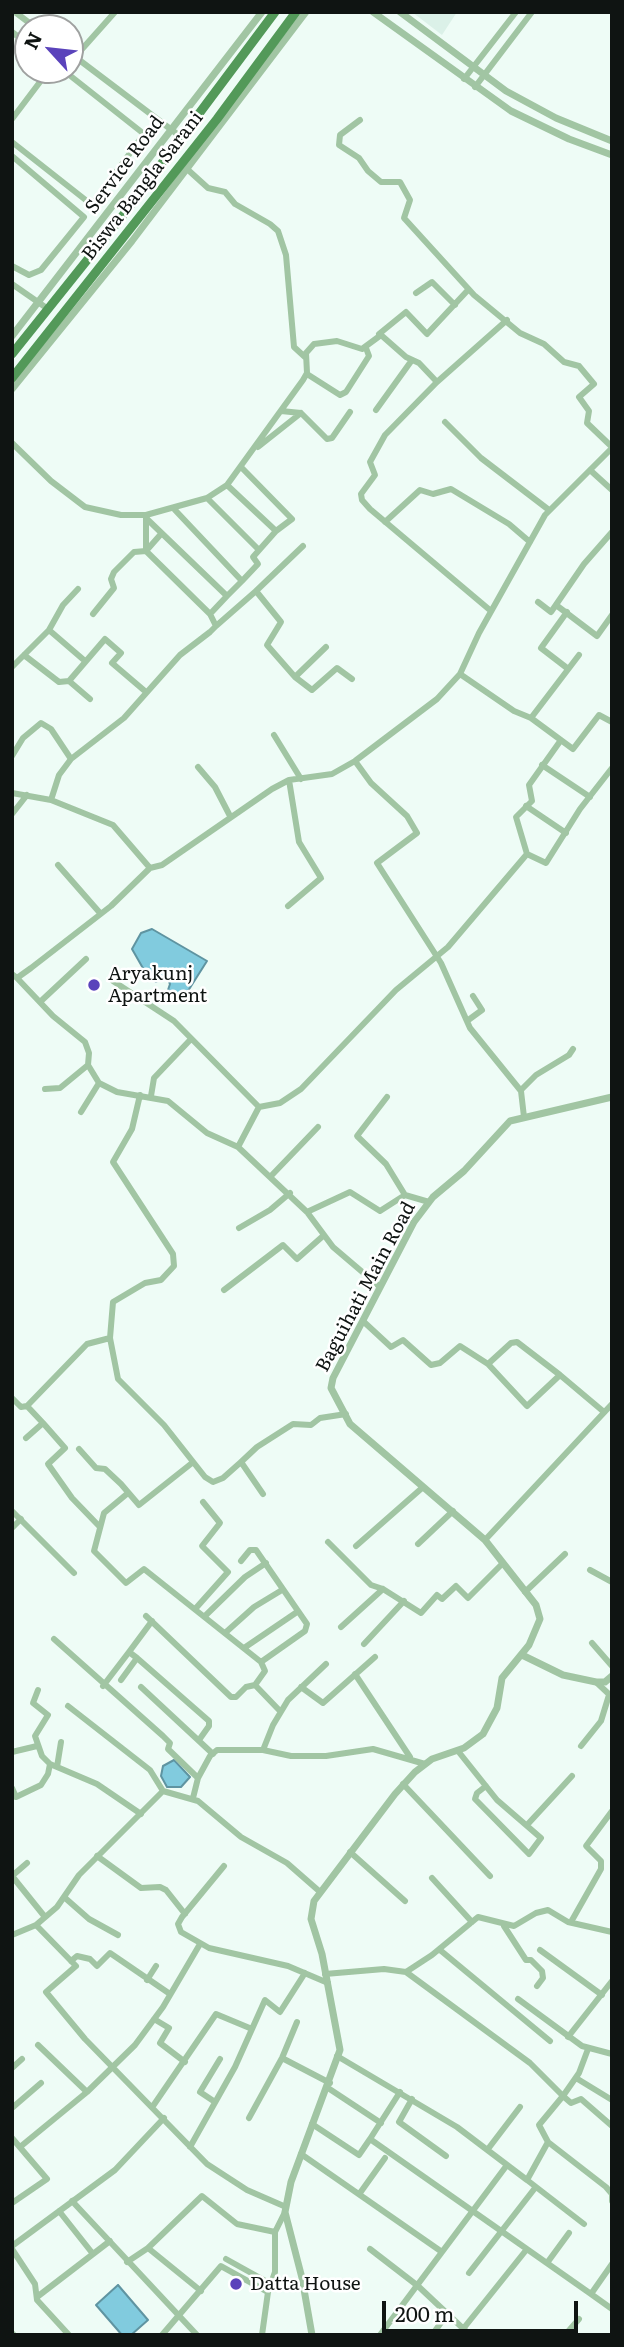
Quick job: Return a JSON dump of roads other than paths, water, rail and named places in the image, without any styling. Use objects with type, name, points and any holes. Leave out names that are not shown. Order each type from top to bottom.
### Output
[{"type":"main road","name":"Biswa Bangla Sarani","points":[[12,354],[275,12]]},
{"type":"main road","name":"Biswa Bangla Sarani","points":[[12,378],[209,130],[296,12]]},
{"type":"street","points":[[84,44],[115,12]]},
{"type":"street","name":"Service Road","points":[[12,336],[262,12]]},
{"type":"street","points":[[12,389],[187,169],[306,12]]},
{"type":"street","points":[[373,12],[475,87],[542,127],[612,155]]},
{"type":"street","points":[[400,12],[506,91],[556,118],[612,141]]},
{"type":"street","points":[[464,79],[516,12]]},
{"type":"street","points":[[475,87],[531,12]]},
{"type":"street","points":[[84,63],[181,137]]},
{"type":"street","points":[[12,119],[38,84]]},
{"type":"street","points":[[12,142],[92,205],[144,134],[81,84]]},
{"type":"street","points":[[360,120],[343,131],[337,143],[359,158],[368,171],[381,182],[400,182],[410,200],[404,218],[468,290],[520,333],[544,344],[560,359],[579,366],[592,380],[593,385],[579,397],[589,411],[587,423],[612,448],[549,510],[491,611],[460,674],[437,699],[355,761],[332,774],[289,780],[230,816],[162,865],[150,868],[100,913],[15,976],[85,1042],[89,1048],[88,1065],[99,1083],[117,1092],[168,1101],[207,1133],[238,1147],[307,1212],[323,1236],[349,1263],[380,1287]]},
{"type":"street","points":[[12,156],[84,217],[41,270],[29,275],[12,266]]},
{"type":"street","points":[[187,169],[205,185],[225,192],[235,204],[278,231],[286,255],[294,347],[306,358]]},
{"type":"street","points":[[416,293],[432,282],[455,305]]},
{"type":"street","points":[[12,284],[48,309]]},
{"type":"street","points":[[12,443],[51,481],[85,508],[146,517],[175,510],[206,498],[227,485],[307,374],[306,358],[314,344],[337,341],[357,349],[366,348],[406,312],[427,334],[468,290]]},
{"type":"street","points":[[491,611],[385,522],[362,500],[361,494],[375,475],[370,463],[384,435],[437,382],[507,320]]},
{"type":"street","points":[[378,336],[385,336],[419,363],[437,382]]},
{"type":"street","points":[[307,374],[340,395],[346,392],[369,356],[366,348]]},
{"type":"street","points":[[376,410],[412,360]]},
{"type":"street","points":[[281,411],[301,413],[327,439],[332,438],[350,412]]},
{"type":"street","points":[[251,452],[301,413]]},
{"type":"street","points":[[445,422],[481,458],[549,510]]},
{"type":"street","points":[[210,614],[258,564],[253,557],[259,550],[276,531],[292,519],[240,467]]},
{"type":"street","points":[[590,470],[612,489]]},
{"type":"street","points":[[227,485],[276,531]]},
{"type":"street","points":[[385,522],[419,490],[433,494],[451,489],[509,524],[530,542]]},
{"type":"street","points":[[206,498],[259,550]]},
{"type":"street","points":[[175,510],[242,580]]},
{"type":"street","points":[[146,517],[227,596]]},
{"type":"street","points":[[146,517],[146,551],[210,614],[216,626]]},
{"type":"street","points":[[538,602],[551,611],[612,532]]},
{"type":"street","points":[[93,614],[114,588],[111,579],[114,572],[134,552],[146,551],[161,534]]},
{"type":"street","points":[[605,539],[612,544]]},
{"type":"street","points":[[51,800],[59,775],[71,760],[124,718],[180,654],[256,591],[303,546]]},
{"type":"street","points":[[12,667],[49,629],[63,605],[78,589]]},
{"type":"street","points":[[256,591],[281,622],[267,645],[295,677],[312,690],[337,668],[352,678]]},
{"type":"street","points":[[556,604],[597,636],[612,615]]},
{"type":"street","points":[[566,612],[541,648],[567,668]]},
{"type":"street","points":[[49,629],[85,661]]},
{"type":"street","points":[[24,655],[59,682],[69,681],[105,639],[121,653],[112,663],[146,692]]},
{"type":"street","points":[[295,677],[326,647]]},
{"type":"street","points":[[531,718],[579,655]]},
{"type":"street","points":[[460,674],[514,711],[531,718],[575,750],[599,715],[612,722]]},
{"type":"street","points":[[69,681],[90,699]]},
{"type":"street","points":[[12,756],[23,738],[41,723],[51,729],[71,760]]},
{"type":"street","points":[[274,735],[301,779]]},
{"type":"street","points":[[561,740],[529,785],[532,801],[516,817],[527,854],[546,863],[612,768]]},
{"type":"street","points":[[355,761],[371,783],[407,816],[417,833],[377,863],[438,957],[479,1041],[520,1090],[524,1117]]},
{"type":"street","points":[[542,765],[590,797]]},
{"type":"street","points":[[198,766],[215,787],[230,816]]},
{"type":"street","points":[[288,906],[321,878],[299,842],[289,780]]},
{"type":"street","points":[[12,793],[51,800],[113,825],[150,868]]},
{"type":"street","points":[[12,814],[27,795]]},
{"type":"street","points":[[526,806],[566,833]]},
{"type":"street","points":[[259,1107],[280,1103],[301,1090],[396,990],[438,957],[527,854]]},
{"type":"street","points":[[58,865],[100,913]]},
{"type":"street","points":[[40,1002],[86,959]]},
{"type":"street","points":[[113,981],[165,1014],[259,1107]]},
{"type":"street","points":[[467,1021],[482,1010],[473,996]]},
{"type":"street","points":[[151,1096],[154,1078],[191,1039]]},
{"type":"street","points":[[520,1090],[536,1075],[569,1055],[573,1049]]},
{"type":"street","points":[[45,1088],[60,1088],[88,1065]]},
{"type":"street","points":[[81,1112],[99,1083]]},
{"type":"street","points":[[140,1096],[132,1129],[113,1162],[173,1254],[174,1266],[161,1280],[145,1283],[113,1302],[110,1338],[118,1379],[164,1425],[192,1463],[213,1482],[223,1478],[257,1447],[293,1424],[311,1425],[320,1419],[345,1414]]},
{"type":"street","points":[[387,1097],[356,1136],[386,1164],[405,1195],[429,1202]]},
{"type":"street","name":"Baguihati Main Road","points":[[285,2209],[301,2154],[329,2086],[338,2056],[339,2037],[311,1919],[314,1901],[403,1784],[425,1764],[458,1751],[478,1739],[496,1708],[502,1678],[536,1634],[540,1619],[536,1605],[485,1540],[375,1448],[345,1414],[331,1388],[333,1378],[414,1222],[429,1202],[510,1121],[612,1097]]},
{"type":"street","points":[[238,1147],[259,1107]]},
{"type":"street","points":[[271,1176],[318,1127]]},
{"type":"street","points":[[307,1212],[350,1192],[380,1211],[405,1195]]},
{"type":"street","points":[[239,1228],[270,1210],[289,1194]]},
{"type":"street","points":[[224,1290],[283,1245],[297,1259],[323,1236]]},
{"type":"street","points":[[364,1322],[391,1346],[404,1340],[431,1365],[440,1363],[460,1346],[488,1364],[527,1406],[560,1375]]},
{"type":"street","points":[[12,1398],[21,1407],[27,1406],[87,1344],[110,1338]]},
{"type":"street","points":[[488,1364],[511,1343],[517,1342],[604,1412]]},
{"type":"street","points":[[485,1540],[612,1404]]},
{"type":"street","points":[[27,1406],[65,1448],[48,1464],[72,1498],[99,1526]]},
{"type":"street","points":[[26,1438],[43,1423]]},
{"type":"street","points":[[79,1449],[96,1468],[105,1469],[139,1505],[192,1463]]},
{"type":"street","points":[[241,1462],[263,1494]]},
{"type":"street","points":[[355,1546],[422,1488]]},
{"type":"street","points":[[103,1686],[129,1652],[149,1619],[231,1697],[236,1697],[246,1687],[255,1685],[265,1669],[261,1662],[206,1615],[145,1569],[126,1583],[94,1551],[104,1513],[128,1493]]},
{"type":"street","points":[[196,1608],[228,1572],[202,1546],[220,1523],[203,1502]]},
{"type":"street","points":[[12,1511],[74,1573]]},
{"type":"street","points":[[418,1544],[453,1511]]},
{"type":"street","points":[[12,1528],[20,1519]]},
{"type":"street","points":[[328,1542],[371,1585],[383,1589],[421,1613],[437,1595],[442,1599],[456,1586],[468,1598],[503,1563]]},
{"type":"street","points":[[241,1561],[253,1548],[307,1624],[305,1631],[261,1662]]},
{"type":"street","points":[[525,1592],[565,1554]]},
{"type":"street","points":[[206,1615],[245,1577],[266,1563]]},
{"type":"street","points":[[590,1570],[612,1582]]},
{"type":"street","points":[[341,1628],[383,1589]]},
{"type":"street","points":[[225,1633],[254,1607],[282,1590]]},
{"type":"street","points":[[364,1644],[404,1601]]},
{"type":"street","points":[[244,1648],[297,1612]]},
{"type":"street","points":[[54,1639],[103,1686],[163,1736],[170,1743],[168,1749],[198,1777]]},
{"type":"street","points":[[593,1643],[612,1665]]},
{"type":"street","points":[[129,1652],[209,1721],[209,1726],[199,1740]]},
{"type":"street","points":[[522,1655],[563,1675],[596,1682],[606,1682],[612,1676]]},
{"type":"street","points":[[301,1687],[323,1703],[375,1657]]},
{"type":"street","points":[[121,1680],[137,1658]]},
{"type":"street","points":[[264,1750],[280,1711],[326,1664]]},
{"type":"street","points":[[355,1674],[410,1757]]},
{"type":"street","points":[[581,1745],[601,1721],[610,1696],[596,1682]]},
{"type":"street","points":[[255,1685],[280,1711]]},
{"type":"street","points":[[141,1687],[213,1754]]},
{"type":"street","points":[[38,1690],[33,1703],[48,1715],[35,1733],[37,1746],[50,1764],[97,1784],[141,1814]]},
{"type":"street","points":[[68,1706],[149,1770],[163,1791],[193,1798],[249,1842],[287,1863],[319,1891]]},
{"type":"street","points":[[57,1767],[61,1742]]},
{"type":"street","points":[[12,1752],[37,1746]]},
{"type":"street","points":[[193,1798],[198,1777],[217,1750],[264,1750],[291,1756],[326,1756],[373,1749],[410,1757],[425,1764]]},
{"type":"street","points":[[458,1751],[486,1786],[541,1839],[529,1854],[475,1799],[477,1793],[486,1786]]},
{"type":"street","points":[[12,1788],[14,1798],[41,1785],[48,1774],[50,1764]]},
{"type":"street","points":[[527,1825],[572,1776]]},
{"type":"street","points":[[403,1784],[490,1876]]},
{"type":"street","points":[[12,1935],[36,1925],[45,1917],[97,1856],[163,1791]]},
{"type":"street","points":[[572,1922],[601,1869],[601,1861],[586,1846],[612,1811]]},
{"type":"street","points":[[350,1852],[405,1901]]},
{"type":"street","points":[[97,1856],[141,1888],[160,1887],[166,1890],[185,1914]]},
{"type":"street","points":[[27,1863],[12,1876],[45,1917]]},
{"type":"street","points":[[224,1866],[178,1924],[181,1932],[200,1944],[305,1973],[328,1983]]},
{"type":"street","points":[[432,1878],[472,1922]]},
{"type":"street","points":[[64,1896],[89,1919],[118,1935]]},
{"type":"street","points":[[504,1926],[519,1924],[543,1910],[555,1912],[572,1922],[612,1932]]},
{"type":"street","points":[[406,1972],[440,1950],[472,1922],[484,1916],[504,1926],[526,1960],[531,1960],[542,1971],[543,1978],[537,1986]]},
{"type":"street","points":[[36,1925],[76,1966],[46,1992],[190,2147],[227,2178],[285,2209],[302,2278],[312,2335]]},
{"type":"street","points":[[20,2147],[114,2067],[154,2019],[200,1944]]},
{"type":"street","points":[[440,1950],[550,2041]]},
{"type":"street","points":[[540,1950],[602,1995]]},
{"type":"street","points":[[71,1961],[77,1956],[90,1959],[97,1966],[110,1953],[170,1994]]},
{"type":"street","points":[[147,1980],[156,1966]]},
{"type":"street","points":[[325,1974],[384,1969],[406,1972],[530,2063],[571,2102],[582,2099],[612,2126]]},
{"type":"street","points":[[190,2147],[253,2029],[265,2000],[280,2012],[305,1973]]},
{"type":"street","points":[[568,2037],[612,1981]]},
{"type":"street","points":[[518,1999],[588,2049],[612,2054]]},
{"type":"street","points":[[153,2106],[216,2014],[253,2029]]},
{"type":"street","points":[[154,2019],[169,2028],[160,2043],[185,2062]]},
{"type":"street","points":[[249,2118],[282,2059],[297,2022]]},
{"type":"street","points":[[38,2045],[87,2092]]},
{"type":"street","points":[[588,2049],[576,2078],[539,2125],[548,2142],[612,2194],[612,2201]]},
{"type":"street","points":[[338,2056],[412,2099],[488,2149],[584,2224]]},
{"type":"street","points":[[12,2068],[22,2059]]},
{"type":"street","points":[[215,2102],[200,2092],[220,2059]]},
{"type":"street","points":[[282,2059],[329,2086],[381,2123]]},
{"type":"street","points":[[576,2078],[612,2100]]},
{"type":"street","points":[[12,2108],[41,2083]]},
{"type":"street","points":[[312,2124],[359,2155],[400,2092]]},
{"type":"street","points":[[412,2099],[400,2122],[446,2156]]},
{"type":"street","points":[[488,2149],[520,2106]]},
{"type":"street","points":[[69,2335],[37,2297],[36,2284],[12,2248],[115,2169],[164,2118]]},
{"type":"street","points":[[12,2138],[47,2179],[12,2203]]},
{"type":"street","points":[[370,2139],[612,2309]]},
{"type":"street","points":[[527,2180],[548,2142]]},
{"type":"street","points":[[301,2154],[442,2252]]},
{"type":"street","points":[[360,2193],[385,2158]]},
{"type":"street","points":[[380,2335],[507,2165]]},
{"type":"street","points":[[468,2273],[535,2188]]},
{"type":"street","points":[[127,2262],[148,2248],[202,2196],[237,2224],[275,2232]]},
{"type":"street","points":[[72,2201],[197,2335]]},
{"type":"street","points":[[262,2335],[268,2292],[277,2258],[275,2232],[285,2209]]},
{"type":"street","points":[[60,2211],[93,2254]]},
{"type":"street","points":[[547,2263],[569,2233]]},
{"type":"street","points":[[37,2297],[110,2241]]},
{"type":"street","points":[[148,2248],[201,2291]]},
{"type":"street","points":[[370,2249],[418,2286],[470,2335]]},
{"type":"street","points":[[463,2329],[527,2249]]},
{"type":"street","points":[[226,2259],[271,2284]]},
{"type":"street","points":[[162,2335],[221,2266],[268,2292]]},
{"type":"street","points":[[591,2294],[611,2266]]},
{"type":"street","points":[[432,2335],[448,2313]]},
{"type":"street","points":[[565,2335],[579,2319]]},
{"type":"water","points":[[152,929],[207,961],[181,1002],[168,990],[170,984],[166,976],[156,982],[144,970],[132,949],[141,933]]},
{"type":"water","points":[[174,1760],[190,1777],[181,1787],[167,1787],[161,1776],[163,1766]]},
{"type":"water","points":[[118,2285],[148,2320],[131,2335],[122,2335],[96,2305]]},
{"type":"place","name":"Aryakunj Apartment","points":[[94,985]]},
{"type":"place","name":"Datta House","points":[[236,2284]]}]
